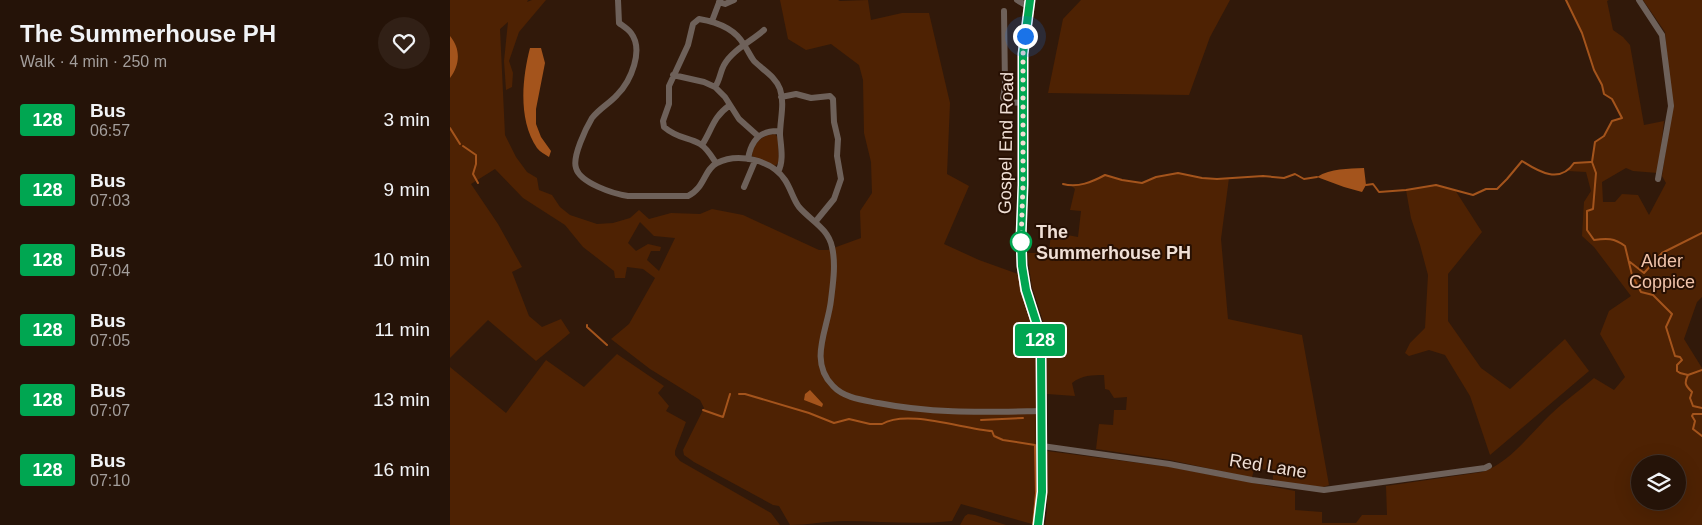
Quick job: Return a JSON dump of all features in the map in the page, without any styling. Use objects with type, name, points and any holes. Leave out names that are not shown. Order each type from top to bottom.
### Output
[{"type":"main road","name":"Gospel End Road","points":[[1029,3],[1023,54],[1022,266],[1026,290],[1040,334],[1042,492],[1038,525]]},
{"type":"street","points":[[618,0],[619,23],[631,32],[637,53],[632,72],[619,94],[593,117],[587,127],[575,157],[576,168],[581,176],[590,183],[619,195],[678,197],[688,196],[696,192],[710,169],[716,163],[726,160],[751,160],[767,164],[785,179],[798,205],[816,221],[828,237],[834,257],[831,301],[821,343],[820,360],[824,374],[833,387],[846,395],[867,401],[919,410],[962,413],[1041,411]]},
{"type":"street","points":[[712,21],[720,1],[725,4],[734,0]]},
{"type":"street","points":[[1016,0],[1029,3]]},
{"type":"street","points":[[1638,0],[1662,35],[1670,106],[1658,179]]},
{"type":"street","points":[[1004,11],[1006,86],[1003,98],[1008,102],[1023,104]]},
{"type":"street","points":[[716,163],[702,145],[678,137],[664,127],[663,121],[669,104],[669,86],[686,51],[693,24],[700,19],[712,21],[739,36],[753,60],[776,80],[781,97],[782,165],[778,172]]},
{"type":"street","points":[[715,87],[720,80],[725,64],[764,30]]},
{"type":"street","points":[[673,75],[704,82],[715,87],[725,97],[739,119],[758,136]]},
{"type":"street","points":[[781,97],[796,94],[811,98],[830,96],[834,101],[834,122],[838,139],[840,179],[834,199],[816,221]]},
{"type":"street","points":[[702,145],[711,124],[730,105]]},
{"type":"street","points":[[744,188],[751,160],[749,150],[758,136],[771,131],[780,131]]},
{"type":"street","name":"Red Lane","points":[[1042,446],[1169,464],[1252,480],[1324,490],[1489,466]]},
{"type":"green space","points":[[450,0],[528,0],[527,2],[546,0],[519,32],[509,61],[513,73],[512,87],[506,90],[504,61],[508,22],[500,29],[505,135],[516,157],[527,172],[537,178],[539,190],[552,195],[560,207],[570,215],[597,224],[613,223],[630,218],[639,210],[649,219],[671,213],[700,214],[712,209],[743,215],[819,250],[828,250],[861,238],[860,211],[872,193],[871,162],[864,133],[863,80],[859,65],[831,44],[806,50],[788,39],[780,0],[868,0],[871,20],[902,13],[929,13],[950,103],[947,174],[969,186],[944,244],[979,260],[1021,275],[1036,345],[1037,446],[1035,510],[1032,524],[961,504],[952,521],[912,523],[844,521],[790,525],[779,506],[773,505],[694,462],[684,455],[683,450],[704,408],[700,400],[650,369],[611,339],[629,324],[655,278],[643,269],[627,267],[625,278],[615,278],[614,271],[583,247],[565,225],[523,198],[495,169],[471,184],[498,224],[522,267],[512,272],[529,316],[542,327],[561,319],[570,333],[536,361],[488,320],[450,358]],"holes":[[[640,222],[654,236],[675,238],[659,271],[647,260],[651,251],[660,251],[661,247],[648,244],[636,251],[628,243]]]},
{"type":"green space","points":[[1081,0],[1230,0],[1210,37],[1189,95],[1048,93],[1063,19]]},
{"type":"green space","name":"Alder Coppice","points":[[1566,0],[1609,0],[1607,1],[1613,30],[1630,45],[1644,125],[1664,121],[1658,173],[1633,171],[1626,168],[1602,182],[1603,202],[1615,202],[1622,194],[1638,195],[1649,215],[1666,183],[1662,176],[1672,108],[1665,32],[1643,0],[1702,0],[1702,297],[1697,302],[1684,339],[1702,368],[1702,525],[1045,525],[1047,510],[1047,451],[1170,467],[1295,491],[1295,510],[1322,512],[1322,523],[1356,523],[1362,515],[1387,515],[1386,486],[1482,472],[1500,463],[1516,450],[1556,410],[1594,378],[1614,390],[1625,377],[1600,334],[1609,311],[1631,296],[1594,247],[1582,236],[1584,202],[1591,191],[1586,172],[1568,171],[1574,163],[1592,162],[1595,142],[1604,136],[1612,121],[1621,118],[1612,99],[1604,94],[1602,85],[1594,70],[1582,33]]},
{"type":"green space","points":[[775,134],[778,138],[779,162],[775,166],[752,156],[754,147],[759,140]]},
{"type":"green space","points":[[1178,173],[1202,178],[1229,178],[1221,239],[1228,319],[1302,335],[1329,485],[1323,487],[1273,481],[1273,470],[1254,469],[1252,478],[1170,460],[1096,449],[1099,424],[1113,425],[1114,410],[1126,410],[1127,397],[1114,398],[1109,390],[1105,389],[1104,375],[1091,375],[1076,380],[1072,383],[1075,396],[1047,394],[1047,351],[1043,321],[1032,287],[1027,253],[1049,253],[1051,232],[1078,237],[1081,211],[1070,210],[1075,189],[1072,186],[1093,182],[1105,175],[1142,183],[1156,177]]},
{"type":"green space","points":[[1436,185],[1455,190],[1482,232],[1448,274],[1448,321],[1481,368],[1510,389],[1565,339],[1589,371],[1490,455],[1470,396],[1445,355],[1429,350],[1409,356],[1405,353],[1410,343],[1425,328],[1428,275],[1411,218],[1406,190]]},
{"type":"green space","points":[[617,354],[664,386],[658,393],[669,406],[666,411],[686,422],[675,451],[675,455],[680,461],[771,513],[780,525],[450,525],[450,367],[506,413],[546,360],[584,387]]},
{"type":"green space","points":[[968,514],[975,515],[1006,525],[960,525]]},
{"type":"shaded area","points":[[450,36],[456,46],[458,57],[456,68],[450,78]]},
{"type":"shaded area","points":[[530,48],[541,48],[545,63],[536,109],[536,124],[541,137],[551,151],[549,157],[537,148],[531,137],[524,112],[525,73]]},
{"type":"shaded area","points":[[1364,168],[1366,185],[1362,192],[1317,177],[1334,170]]},
{"type":"shaded area","points":[[810,390],[823,404],[822,407],[804,400],[805,394]]},
{"type":"waterway","points":[[1566,0],[1582,33],[1604,94],[1612,99],[1622,118],[1612,121],[1604,136],[1595,142],[1592,162],[1596,173],[1593,209],[1587,211],[1587,230],[1594,240],[1610,239],[1625,246],[1632,275],[1641,292],[1653,295],[1672,314],[1666,327],[1675,356],[1680,357],[1682,360],[1677,365],[1677,371],[1688,375],[1686,384],[1692,392],[1690,398],[1693,406],[1702,408]]},
{"type":"waterway","points":[[450,128],[460,144]]},
{"type":"waterway","points":[[463,146],[476,155],[473,174],[478,183]]},
{"type":"waterway","points":[[1366,185],[1373,184],[1379,192],[1436,185],[1473,195],[1486,189],[1497,189],[1522,161],[1535,169],[1549,174],[1562,173],[1574,163],[1591,162]]},
{"type":"waterway","points":[[1063,184],[1085,184],[1105,175],[1142,183],[1156,177],[1178,173],[1217,179],[1263,176],[1284,178],[1295,174],[1304,179],[1317,177]]},
{"type":"waterway","points":[[1630,262],[1644,273],[1662,253],[1702,233]]},
{"type":"waterway","points":[[587,325],[607,345]]},
{"type":"waterway","points":[[1688,375],[1702,370]]},
{"type":"waterway","points":[[703,410],[723,417],[730,394]]},
{"type":"waterway","points":[[739,394],[745,394],[809,413],[834,423],[849,419],[870,424],[882,424],[906,418],[920,419],[992,431],[994,436],[1003,440],[1035,445],[1036,493],[1033,525]]},
{"type":"waterway","points":[[1702,414],[1693,414],[1692,416],[1695,421],[1693,429],[1702,436]]},
{"type":"waterway","points":[[981,420],[1023,418]]},
{"type":"bus line","name":"128","points":[[1030,0],[1023,54],[1021,237],[1022,266],[1026,290],[1040,334],[1042,492],[1038,525]]},
{"type":"place","name":"The Summerhouse PH","points":[[1021,242]]},
{"type":"route","points":[[1021,242],[1023,54],[1025,36]]}]
